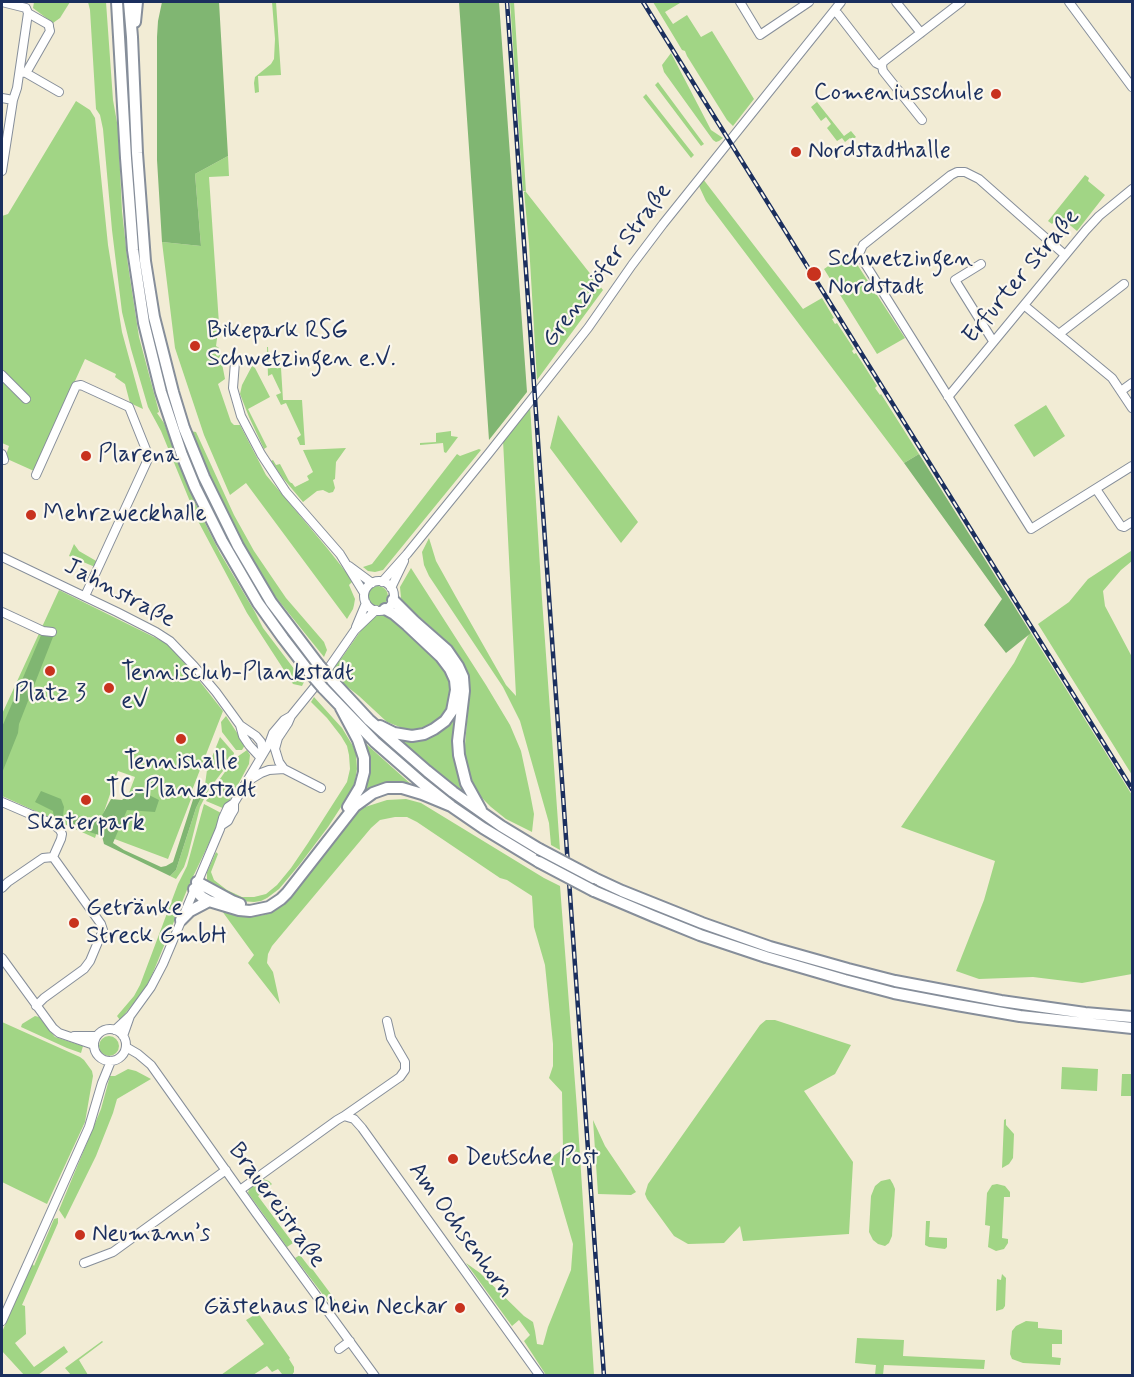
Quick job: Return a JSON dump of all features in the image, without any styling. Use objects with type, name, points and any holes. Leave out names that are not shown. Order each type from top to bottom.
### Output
[{"type":"highway","points":[[129,2],[137,153],[146,261],[154,317],[184,428],[204,477],[238,546],[271,602],[318,664],[369,720],[428,771],[482,813],[538,849],[622,891],[702,923],[770,947],[895,981],[1001,1001],[1132,1017]]},
{"type":"highway","points":[[132,38],[137,2]]},
{"type":"highway","points":[[117,4],[133,250],[145,329],[161,392],[195,487],[238,571],[283,638],[341,708],[394,760],[451,806],[503,841],[594,891],[653,916],[700,935],[766,957],[894,993],[999,1012],[1132,1029]]},
{"type":"highway","points":[[393,600],[447,650],[463,677],[459,755],[466,783],[482,813]]},
{"type":"highway","points":[[369,720],[403,735],[424,734],[445,721],[455,701],[454,680],[450,669],[441,657],[394,614],[381,610]]},
{"type":"highway","points":[[196,886],[246,905],[270,902],[286,888],[346,810],[360,787],[364,766],[362,750],[341,708]]},
{"type":"highway","points":[[196,886],[202,897],[209,901],[239,910],[261,910],[275,904],[287,893],[351,811],[360,801],[373,793],[387,789],[408,789],[451,806]]},
{"type":"highway","points":[[181,920],[190,911],[209,901]]},
{"type":"street","points":[[2,2],[26,8],[28,13],[23,72]]},
{"type":"street","points":[[740,2],[760,35],[809,2]]},
{"type":"street","name":"Grenzhöfer Straße","points":[[382,582],[588,328],[663,224],[842,2]]},
{"type":"street","points":[[896,2],[921,33]]},
{"type":"street","points":[[883,68],[883,62],[961,2]]},
{"type":"street","points":[[1069,2],[1131,82]]},
{"type":"street","points":[[834,11],[876,63],[883,68],[922,120]]},
{"type":"street","points":[[2,171],[13,99],[23,72],[50,31],[49,24],[28,13]]},
{"type":"street","points":[[23,72],[59,92]]},
{"type":"street","points":[[2,98],[13,99]]},
{"type":"street","points":[[1065,255],[979,179],[965,172],[951,175],[861,247],[859,251],[860,257],[1031,529],[1132,466]]},
{"type":"street","name":"Erfurter Straße","points":[[948,397],[1065,255],[1100,216],[1132,189]]},
{"type":"street","points":[[981,264],[955,280],[993,341]]},
{"type":"street","points":[[1059,334],[1124,284]]},
{"type":"street","points":[[1025,306],[1112,378],[1132,408]]},
{"type":"street","points":[[115,1030],[130,1016],[151,987],[163,964],[228,807],[234,803],[284,720],[291,716],[326,672],[355,630],[366,603],[364,593],[340,554],[286,492],[261,454],[241,416],[235,396],[233,388],[235,362]]},
{"type":"street","points":[[2,375],[26,399]]},
{"type":"street","points":[[1121,391],[1132,383]]},
{"type":"street","points":[[36,475],[76,386],[81,385],[129,407],[149,458],[85,596]]},
{"type":"street","points":[[1096,489],[1120,526],[1124,527],[1132,522]]},
{"type":"street","name":"Grenzhöfer Straße","points":[[391,588],[407,554]]},
{"type":"street","name":"Jahnstraße","points":[[2,557],[85,596],[170,641],[194,666],[240,725]]},
{"type":"street","points":[[346,563],[372,583]]},
{"type":"street","points":[[355,630],[391,604],[393,600],[391,588],[382,582],[372,583],[364,593]]},
{"type":"street","points":[[366,603],[372,609],[381,610]]},
{"type":"street","points":[[2,612],[52,632]]},
{"type":"street","points":[[240,725],[261,742],[262,755]]},
{"type":"street","points":[[240,725],[243,736],[262,755]]},
{"type":"street","points":[[256,736],[275,736]]},
{"type":"street","points":[[275,736],[275,749],[284,770]]},
{"type":"street","points":[[245,784],[269,770],[284,770],[321,788]]},
{"type":"street","points":[[2,802],[53,824],[60,830],[61,839],[53,857]]},
{"type":"street","points":[[2,888],[43,858],[53,857]]},
{"type":"street","points":[[36,1006],[84,969],[90,962],[103,930],[53,857]]},
{"type":"street","points":[[2,958],[53,1028],[59,1033],[93,1045]]},
{"type":"street","points":[[122,1056],[126,1047],[123,1036],[130,1016]]},
{"type":"street","points":[[240,1190],[400,1077],[405,1070],[405,1062],[391,1038],[387,1021]]},
{"type":"street","points":[[69,1036],[96,1036],[105,1030],[115,1030],[123,1036]]},
{"type":"street","points":[[96,1036],[93,1045],[96,1053],[102,1059],[111,1061],[122,1056],[145,1060]]},
{"type":"street","name":"Brauereistraße","points":[[126,1047],[151,1065],[375,1376]]},
{"type":"street","points":[[102,1059],[102,1083]]},
{"type":"street","points":[[2,1321],[89,1128],[111,1061]]},
{"type":"street","name":"Am Ochsenhorn","points":[[344,1116],[354,1119],[362,1128],[540,1376]]},
{"type":"street","points":[[84,1263],[113,1252],[226,1170]]},
{"type":"street","points":[[339,1349],[350,1341]]},
{"type":"green space","points":[[34,2],[70,2],[60,18],[53,23],[33,8]]},
{"type":"green space","points":[[88,2],[106,2],[128,265],[139,337],[159,412],[157,413],[164,423],[195,503],[220,553],[263,628],[304,682],[302,686],[293,684],[247,613],[198,521],[161,431],[148,407],[122,312],[103,129],[96,109]]},
{"type":"green space","points":[[122,2],[125,2],[129,65],[131,154]]},
{"type":"green space","points":[[162,2],[219,2],[228,156],[195,174],[201,246],[162,242],[157,160],[157,37]]},
{"type":"green space","points":[[272,2],[276,2],[281,75],[258,76],[259,92],[255,93],[255,77],[274,59]]},
{"type":"green space","points":[[459,2],[499,2],[527,392],[489,440]]},
{"type":"green space","points":[[510,2],[514,2],[526,191],[523,191]]},
{"type":"green space","points":[[653,2],[679,2],[665,12],[673,24],[687,15],[701,37],[712,31],[754,99],[733,126],[727,120]]},
{"type":"green space","points":[[671,53],[711,130],[723,138],[719,141],[713,140],[664,72],[662,65]]},
{"type":"green space","points":[[658,82],[704,144],[701,146],[655,85]]},
{"type":"green space","points":[[646,94],[694,155],[691,158],[643,97]]},
{"type":"green space","points":[[76,101],[90,110],[95,118],[108,245],[122,332],[143,409],[130,403],[125,384],[115,377],[116,374],[85,359],[34,471],[5,458],[9,446],[2,443],[2,216],[8,214]]},
{"type":"green space","points":[[817,102],[844,136],[851,131],[856,137],[845,142],[842,138],[837,141],[827,128],[831,124],[826,117],[821,121],[811,107]]},
{"type":"green space","points":[[228,156],[229,176],[209,177],[219,324],[216,346],[219,348],[225,379],[218,384],[231,422],[234,425],[240,425],[266,475],[353,581],[349,585],[355,599],[353,609],[347,619],[246,483],[230,495],[204,435],[175,348],[162,242],[201,246],[195,174]]},
{"type":"green space","points":[[1085,175],[1089,178],[1088,181],[1105,195],[1077,231],[1059,216],[1052,224],[1048,221]]},
{"type":"green space","points":[[703,179],[803,309],[822,298],[835,324],[837,323],[854,349],[852,351],[856,353],[877,386],[875,388],[919,454],[904,463],[706,201],[699,186]]},
{"type":"green space","points":[[526,191],[603,290],[537,380],[524,192]]},
{"type":"green space","points":[[849,252],[905,338],[877,354],[824,269]]},
{"type":"green space","points":[[267,347],[269,368],[281,368],[283,400],[302,400],[305,445],[300,445],[297,438],[301,435],[286,403],[281,405],[276,395],[281,393],[272,374],[268,376]]},
{"type":"green space","points":[[252,366],[270,397],[248,409],[267,447],[264,449],[240,394]]},
{"type":"green space","points":[[530,405],[560,850],[551,845],[549,823],[520,721],[503,687],[429,576],[422,552],[429,538],[436,561],[506,685],[516,696],[503,440]]},
{"type":"green space","points":[[1046,405],[1065,436],[1034,457],[1014,425]]},
{"type":"green space","points":[[558,415],[638,522],[621,543],[550,448]]},
{"type":"green space","points":[[190,431],[196,432],[234,515],[254,551],[286,598],[324,642],[327,650],[324,657],[258,575],[217,499]]},
{"type":"green space","points":[[451,431],[451,436],[458,437],[446,453],[443,443],[420,445],[420,443],[436,442],[436,433]]},
{"type":"green space","points":[[346,448],[336,462],[333,492],[317,491],[303,502],[271,461],[273,460],[276,465],[280,464],[295,487],[309,480],[307,476],[313,472],[303,450]]},
{"type":"green space","points":[[481,450],[383,570],[368,571],[363,567],[372,564],[457,454],[460,456]]},
{"type":"green space","points":[[919,454],[1031,633],[1006,653],[984,625],[1002,599],[904,463]]},
{"type":"green space","points":[[74,544],[79,551],[98,562],[95,567],[69,556]]},
{"type":"green space","points":[[1131,551],[1132,561],[1103,591],[1105,606],[1132,657],[1132,775],[1038,624],[1069,602],[1088,579]]},
{"type":"green space","points":[[411,568],[510,725],[521,751],[530,793],[534,814],[532,832],[506,819],[491,807],[478,794],[470,779],[465,762],[469,698],[467,680],[453,651],[442,637],[404,606],[400,587]]},
{"type":"green space","points":[[378,586],[385,589],[388,596],[385,603],[378,606],[371,603],[368,596],[371,589]]},
{"type":"green space","name":"Tennisclub-Plankstadt eV","points":[[59,590],[172,646],[223,711],[168,859],[112,838],[135,777],[118,771],[95,838],[2,796],[2,714]]},
{"type":"green space","points":[[394,607],[444,652],[457,673],[459,695],[454,746],[458,772],[464,790],[462,792],[438,775],[395,737],[414,738],[433,733],[449,719],[458,695],[455,675],[443,655],[392,609]]},
{"type":"green space","points":[[382,614],[393,617],[437,659],[445,671],[451,691],[448,708],[443,716],[434,723],[412,730],[387,722],[331,674],[362,629],[372,618]]},
{"type":"green space","points":[[42,633],[53,637],[2,773],[2,727]]},
{"type":"green space","points":[[1031,633],[1132,795],[1132,974],[1082,983],[1033,977],[979,979],[956,971],[984,900],[995,861],[901,827],[1014,663]]},
{"type":"green space","points":[[314,697],[342,728],[353,746],[357,769],[354,787],[328,827],[279,889],[261,901],[240,901],[207,880],[207,872],[216,852],[218,854],[211,872],[214,880],[227,890],[242,897],[266,894],[291,868],[347,782],[350,769],[347,746],[327,718],[311,702]]},
{"type":"green space","points":[[226,716],[245,745],[242,750],[236,750],[222,732],[221,722]]},
{"type":"green space","points":[[220,737],[234,753],[233,758],[209,789],[200,807],[184,867],[176,879],[170,876],[176,870],[196,808],[204,792],[207,770]]},
{"type":"green space","points":[[364,742],[413,786],[360,798]]},
{"type":"green space","points":[[247,750],[250,755],[249,764],[225,809],[206,801],[227,769],[237,757]]},
{"type":"green space","points":[[198,784],[204,792],[196,808],[176,870],[170,876],[104,844],[102,836],[71,826],[73,820],[81,816],[95,822],[100,819],[111,799],[122,800],[135,788],[159,800],[155,812],[127,810],[113,843],[161,867],[166,866],[173,862]]},
{"type":"green space","points":[[41,791],[61,799],[64,807],[60,821],[54,818],[53,811],[35,802]]},
{"type":"green space","points":[[406,799],[421,803],[560,886],[594,1375],[546,1375],[524,1341],[530,1335],[519,1320],[512,1326],[466,1263],[533,1322],[537,1344],[543,1345],[571,1270],[573,1244],[550,1165],[552,1157],[563,1149],[562,1092],[549,1078],[553,1066],[553,1044],[545,965],[534,927],[532,896],[500,878],[407,817],[380,820],[272,946],[267,963],[273,972],[280,1004],[248,963],[254,955],[222,911],[247,917],[264,915],[277,909],[290,898],[348,821],[362,808],[387,800]]},
{"type":"green space","points":[[204,804],[223,814],[189,885],[145,989],[120,1020],[117,1016],[140,985],[187,866]]},
{"type":"green space","points":[[35,1016],[39,1017],[55,1037],[83,1046],[81,1053],[21,1027]]},
{"type":"green space","points":[[766,1020],[775,1020],[851,1045],[835,1074],[804,1091],[853,1162],[849,1234],[743,1241],[740,1226],[724,1243],[688,1244],[674,1236],[647,1199],[645,1194],[648,1184],[760,1025]]},
{"type":"green space","points":[[2,1022],[80,1057],[92,1071],[85,1122],[47,1204],[2,1182]]},
{"type":"green space","points":[[109,1036],[116,1039],[119,1046],[116,1053],[109,1056],[102,1053],[99,1046],[102,1039]]},
{"type":"green space","points":[[1062,1067],[1098,1069],[1097,1091],[1061,1089]]},
{"type":"green space","points":[[128,1069],[151,1079],[117,1099],[96,1156],[65,1219],[59,1210],[101,1109],[110,1076],[115,1076]]},
{"type":"green space","points":[[1122,1074],[1132,1074],[1132,1096],[1121,1096]]},
{"type":"green space","points":[[1006,1119],[1006,1125],[1014,1134],[1013,1158],[1002,1168],[1004,1120]]},
{"type":"green space","points":[[593,1120],[605,1146],[636,1192],[631,1195],[598,1194]]},
{"type":"green space","points":[[263,1179],[272,1184],[258,1196],[293,1243],[287,1247],[248,1193],[249,1189]]},
{"type":"green space","points":[[890,1179],[895,1189],[892,1236],[885,1246],[873,1240],[869,1232],[871,1196],[875,1186],[881,1181]]},
{"type":"green space","points":[[992,1185],[1005,1186],[1010,1192],[1010,1197],[1004,1197],[1002,1238],[1008,1239],[1008,1243],[1004,1249],[996,1251],[988,1247],[990,1226],[985,1225],[987,1193]]},
{"type":"green space","points":[[58,1218],[58,1223],[22,1305],[25,1306],[26,1334],[15,1343],[34,1367],[64,1346],[68,1352],[38,1375],[24,1375],[2,1351],[2,1332],[32,1263],[34,1266],[54,1219]]},
{"type":"green space","points":[[926,1221],[930,1221],[929,1237],[947,1238],[945,1249],[925,1245]]},
{"type":"green space","points":[[300,1255],[339,1305],[334,1309],[295,1258]]},
{"type":"green space","points":[[1002,1274],[1006,1278],[1005,1306],[996,1311],[997,1279],[1001,1280]]},
{"type":"green space","points":[[258,1313],[290,1358],[294,1372],[292,1375],[280,1375],[282,1374],[278,1369],[272,1372],[267,1366],[253,1375],[221,1375],[264,1344],[246,1320]]},
{"type":"green space","points":[[1026,1321],[1038,1322],[1038,1328],[1062,1330],[1062,1344],[1052,1344],[1052,1357],[1061,1358],[1060,1365],[1023,1363],[1012,1359],[1010,1354],[1012,1331]]},
{"type":"green space","points":[[857,1338],[904,1340],[903,1356],[985,1360],[984,1369],[884,1365],[883,1375],[875,1375],[876,1365],[855,1363]]},
{"type":"green space","points":[[102,1341],[79,1360],[88,1375],[71,1375],[65,1368]]},
{"type":"railway","points":[[507,2],[604,1376]]},
{"type":"railway","points":[[643,2],[1132,789]]},
{"type":"place","name":"Comeniusschule","points":[[996,94]]},
{"type":"place","name":"Nordstadthalle","points":[[796,152]]},
{"type":"place","name":"Schwetzingen Nordstadt","points":[[814,274]]},
{"type":"place","name":"Bikepark RSG Schwetzingen e.V.","points":[[195,346]]},
{"type":"place","name":"Plarena","points":[[86,456]]},
{"type":"place","name":"Mehrzweckhalle","points":[[31,515]]},
{"type":"place","name":"Platz 3","points":[[50,671]]},
{"type":"place","name":"Tennisclub-Plankstadt eV","points":[[109,688]]},
{"type":"place","name":"Tennishalle TC-Plankstadt","points":[[181,739]]},
{"type":"place","name":"Skaterpark","points":[[86,800]]},
{"type":"place","name":"Getränke Streck GmbH","points":[[74,923]]},
{"type":"place","name":"Deutsche Post","points":[[453,1159]]},
{"type":"place","name":"Neumann’s","points":[[80,1235]]},
{"type":"place","name":"Gästehaus Rhein Neckar","points":[[460,1308]]}]
